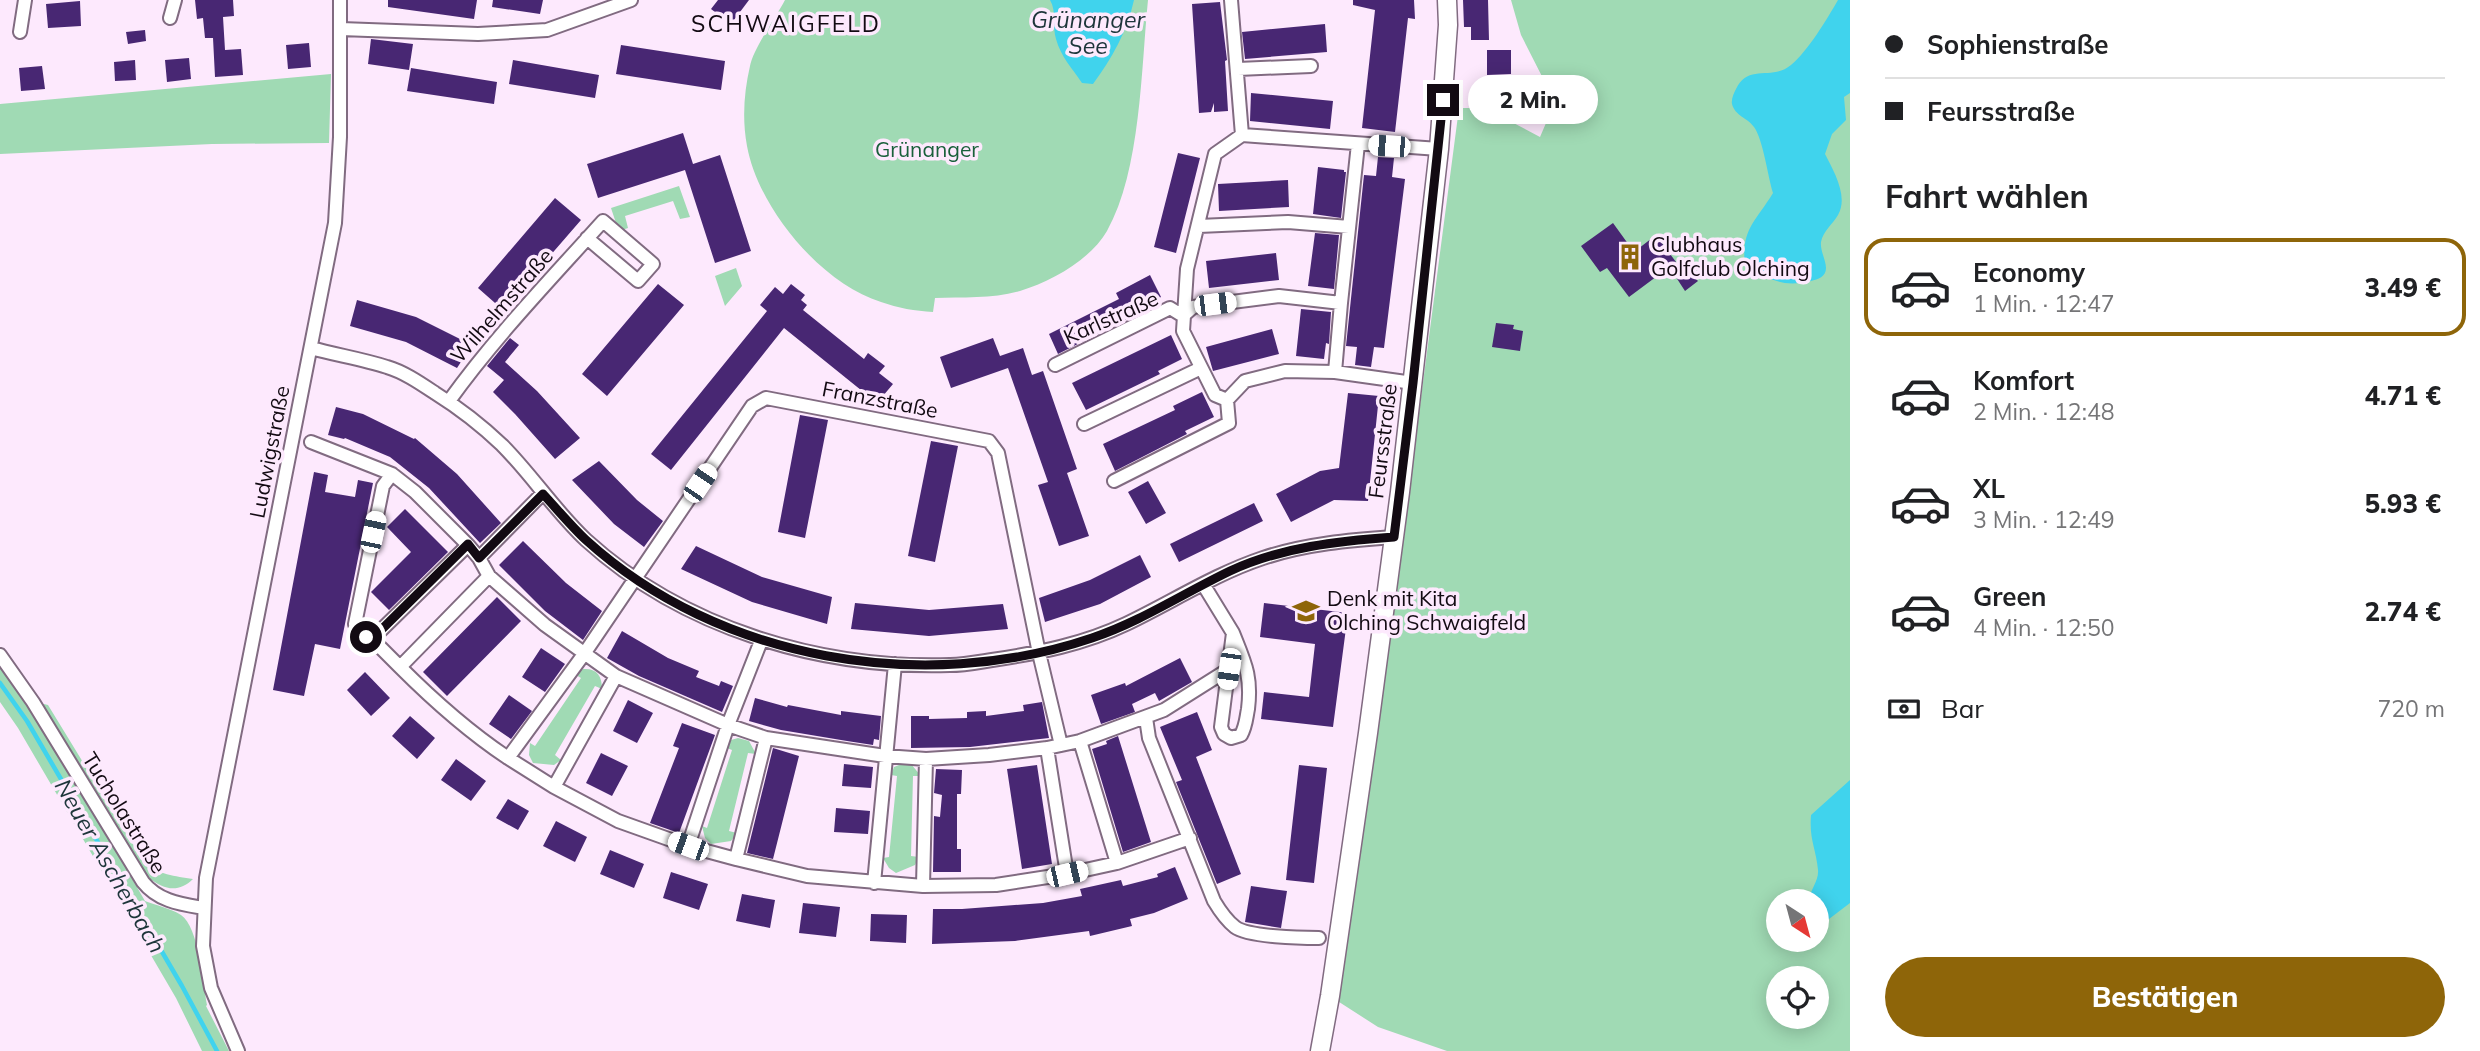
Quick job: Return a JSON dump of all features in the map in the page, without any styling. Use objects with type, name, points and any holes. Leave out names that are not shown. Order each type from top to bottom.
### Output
[{"type":"street","points":[[20,32],[25,0]]},
{"type":"street","points":[[170,18],[175,0]]},
{"type":"street","name":"Ludwigstraße","points":[[203,908],[211,851],[335,223],[340,137],[340,0]]},
{"type":"street","points":[[341,29],[478,34],[547,30],[631,0]]},
{"type":"street","points":[[1231,0],[1242,135]]},
{"type":"street","name":"Feursstraße","points":[[1321,1051],[1331,996],[1413,383],[1439,149],[1448,25],[1447,0]]},
{"type":"street","points":[[1238,69],[1311,66]]},
{"type":"street","points":[[1183,316],[1187,269],[1215,154],[1242,135],[1439,149]]},
{"type":"street","points":[[1335,372],[1358,144]]},
{"type":"street","name":"Wilhelmstraße","points":[[449,401],[484,354],[587,238],[603,220],[653,264],[638,281],[587,238]]},
{"type":"street","points":[[1199,226],[1288,222],[1349,227]]},
{"type":"street","name":"Karlstraße","points":[[1227,400],[1215,395],[1183,331],[1183,316],[1193,307],[1279,296],[1341,303]]},
{"type":"street","name":"Karlstraße","points":[[1055,365],[1170,308],[1183,316]]},
{"type":"street","points":[[311,348],[388,367],[449,401],[503,447],[585,539],[635,577],[666,596],[712,621],[761,641],[821,655],[895,664],[952,666],[1040,653],[1105,633],[1231,570],[1292,550],[1394,537]]},
{"type":"street","points":[[1084,424],[1201,368]]},
{"type":"street","points":[[1114,481],[1229,423],[1227,400],[1245,381],[1285,371],[1335,372],[1413,383]]},
{"type":"street","name":"Franzstraße","points":[[508,758],[584,654],[752,406],[766,398],[989,441],[998,453],[1062,745]]},
{"type":"street","points":[[311,442],[392,474],[415,492],[468,544],[489,576],[615,676],[728,725],[766,738],[885,756],[926,759],[1047,748],[1080,741],[1146,718],[1164,710],[1229,669]]},
{"type":"street","points":[[392,474],[383,486],[355,624],[358,633],[372,639],[477,736],[554,787],[618,821],[688,846],[807,876],[923,886],[996,885],[1067,874],[1117,863],[1189,838]]},
{"type":"street","points":[[479,558],[543,494]]},
{"type":"street","points":[[372,639],[468,544]]},
{"type":"street","points":[[400,667],[489,576]]},
{"type":"street","points":[[1203,584],[1233,633],[1250,685],[1245,727],[1241,735],[1231,738],[1224,734],[1221,727],[1233,633]]},
{"type":"street","points":[[688,846],[728,725],[761,641]]},
{"type":"street","name":"Tucholastraße","points":[[0,655],[33,702],[151,892],[164,899],[203,908]]},
{"type":"street","points":[[874,883],[895,664]]},
{"type":"street","points":[[554,787],[615,676]]},
{"type":"street","points":[[1146,718],[1149,738],[1222,915],[1237,930],[1287,937],[1319,938]]},
{"type":"street","points":[[736,859],[766,738]]},
{"type":"street","points":[[1080,741],[1117,863]]},
{"type":"street","points":[[1047,748],[1067,874]]},
{"type":"street","points":[[923,886],[926,759]]},
{"type":"street","points":[[203,908],[203,946],[211,988],[238,1051]]},
{"type":"green space","name":"Grünanger","points":[[785,0],[1148,0],[1133,149],[1118,206],[1100,241],[1069,268],[1045,281],[1020,291],[1000,295],[935,298],[933,312],[881,302],[836,278],[795,240],[778,217],[753,169],[747,146],[744,106],[750,66],[760,42]]},
{"type":"green space","points":[[1511,0],[1850,0],[1850,1051],[1447,1051],[1378,1027],[1336,1000],[1376,741],[1459,108],[1485,108],[1540,137],[1555,102],[1521,35]]},
{"type":"green space","points":[[331,74],[329,143],[212,144],[0,154],[0,104]]},
{"type":"green space","points":[[679,186],[690,217],[680,219],[673,201],[625,216],[628,228],[622,230],[617,226],[611,208]]},
{"type":"green space","points":[[736,268],[742,286],[725,306],[715,276]]},
{"type":"green space","points":[[0,667],[58,751],[145,901],[177,913],[187,921],[196,943],[206,1006],[229,1051],[202,1051],[176,998],[18,728],[0,702]]},
{"type":"green space","points":[[583,669],[598,674],[602,689],[595,686],[555,755],[561,760],[554,765],[533,763],[529,755],[530,743],[535,746],[581,678],[576,675]]},
{"type":"green space","points":[[44,704],[48,705],[144,862],[161,872],[193,879],[182,886],[171,888],[149,878],[43,707]]},
{"type":"green space","points":[[738,738],[749,741],[756,754],[748,753],[729,831],[737,833],[731,841],[711,844],[705,838],[702,826],[707,828],[732,750],[727,748],[731,740]]},
{"type":"green space","points":[[904,763],[911,764],[921,776],[913,776],[911,856],[919,857],[915,865],[896,873],[883,858],[889,857],[897,776],[891,775],[894,767]]},
{"type":"water","name":"Grünanger See","points":[[1050,0],[1134,0],[1118,44],[1093,84],[1082,83],[1061,51],[1055,34]]},
{"type":"water","points":[[1838,0],[1850,0],[1850,93],[1844,97],[1846,120],[1832,134],[1825,154],[1839,183],[1841,208],[1821,242],[1826,265],[1825,274],[1811,281],[1784,283],[1745,267],[1745,244],[1750,227],[1773,193],[1757,133],[1736,111],[1732,98],[1741,81],[1747,77],[1784,70],[1791,65],[1810,43]]},
{"type":"water","points":[[1850,780],[1850,903],[1829,919],[1829,889],[1813,889],[1818,874],[1811,815]]},
{"type":"building","points":[[195,0],[233,0],[234,16],[223,17],[225,50],[241,49],[243,75],[215,77],[213,38],[205,38],[203,18],[197,19]]},
{"type":"building","points":[[388,0],[477,0],[474,19],[388,7]]},
{"type":"building","points":[[493,0],[543,0],[540,14],[492,7]]},
{"type":"building","points":[[718,0],[749,0],[731,24],[711,9]]},
{"type":"building","points":[[1353,0],[1414,0],[1415,19],[1408,18],[1395,132],[1362,128],[1375,10],[1353,5]]},
{"type":"building","points":[[1463,0],[1488,0],[1489,40],[1471,40],[1471,27],[1464,27]]},
{"type":"building","points":[[80,1],[81,26],[48,28],[46,4]]},
{"type":"building","points":[[1220,2],[1227,60],[1228,111],[1214,112],[1214,103],[1211,112],[1199,113],[1192,4]]},
{"type":"building","points":[[1325,24],[1327,52],[1245,59],[1242,32]]},
{"type":"building","points":[[145,30],[146,41],[128,44],[126,32]]},
{"type":"building","points":[[371,39],[413,44],[409,70],[368,64]]},
{"type":"building","points":[[309,43],[311,67],[288,69],[286,45]]},
{"type":"building","points":[[621,45],[725,61],[721,90],[616,74]]},
{"type":"building","points":[[1487,50],[1511,50],[1511,74],[1487,75]]},
{"type":"building","points":[[189,58],[191,79],[167,82],[165,60]]},
{"type":"building","points":[[135,60],[136,80],[115,81],[114,62]]},
{"type":"building","points":[[513,60],[599,75],[595,98],[509,84]]},
{"type":"building","points":[[42,66],[45,89],[21,91],[19,68]]},
{"type":"building","points":[[411,68],[497,82],[494,104],[407,91]]},
{"type":"building","points":[[1251,93],[1333,101],[1330,129],[1250,121]]},
{"type":"building","points":[[683,133],[693,164],[720,155],[751,251],[715,263],[685,170],[598,198],[587,164]]},
{"type":"building","points":[[1178,153],[1200,158],[1176,253],[1154,247]]},
{"type":"building","points":[[1378,157],[1394,158],[1392,177],[1405,179],[1384,348],[1374,347],[1371,367],[1355,365],[1357,347],[1346,346],[1364,175],[1376,176]]},
{"type":"building","points":[[1318,167],[1346,172],[1341,218],[1313,214]]},
{"type":"building","points":[[1288,180],[1289,207],[1219,211],[1218,184]]},
{"type":"building","points":[[555,198],[581,220],[503,310],[478,288]]},
{"type":"building","name":"Clubhaus Golfclub Olching","points":[[1613,223],[1634,252],[1656,235],[1676,262],[1629,297],[1607,268],[1600,272],[1581,246]]},
{"type":"building","points":[[1315,233],[1339,235],[1334,289],[1308,286]]},
{"type":"building","points":[[1276,253],[1279,280],[1209,288],[1206,261]]},
{"type":"building","points":[[1679,262],[1698,281],[1685,291],[1670,268]]},
{"type":"building","points":[[1150,275],[1161,297],[1129,313],[1131,317],[1058,354],[1049,334],[1119,299],[1116,293]]},
{"type":"building","points":[[658,284],[684,305],[607,396],[582,374]]},
{"type":"building","points":[[791,284],[805,295],[801,300],[807,305],[803,310],[864,359],[868,353],[885,366],[879,373],[893,384],[877,403],[784,328],[671,470],[651,454],[767,311],[760,305],[775,287],[783,294]]},
{"type":"building","points":[[357,300],[416,317],[472,345],[457,368],[406,342],[350,326]]},
{"type":"building","points":[[1301,309],[1331,312],[1329,344],[1326,343],[1324,359],[1296,356]]},
{"type":"building","points":[[1496,323],[1514,325],[1513,329],[1523,331],[1520,351],[1492,347]]},
{"type":"building","points":[[1272,329],[1279,354],[1213,371],[1206,347]]},
{"type":"building","points":[[1171,335],[1182,359],[1158,371],[1160,374],[1086,410],[1072,383]]},
{"type":"building","points":[[510,338],[519,345],[505,362],[537,391],[580,438],[555,459],[493,392],[504,380],[487,366]]},
{"type":"building","points":[[993,338],[1000,356],[1023,348],[1032,375],[1043,371],[1077,469],[1067,473],[1089,536],[1059,546],[1038,485],[1048,482],[1008,368],[951,388],[940,357]]},
{"type":"building","points":[[1202,392],[1214,417],[1115,471],[1103,444],[1175,410],[1173,406]]},
{"type":"building","points":[[1348,393],[1379,396],[1368,501],[1334,500],[1291,522],[1276,494],[1320,471],[1339,468]]},
{"type":"building","points":[[336,407],[363,414],[415,438],[457,474],[501,523],[480,543],[429,488],[390,457],[345,438],[328,435]]},
{"type":"building","points":[[800,415],[828,420],[805,538],[778,532]]},
{"type":"building","points":[[931,441],[958,446],[935,562],[908,556]]},
{"type":"building","points":[[599,461],[637,500],[663,521],[644,547],[614,524],[572,480]]},
{"type":"building","points":[[314,472],[328,475],[325,492],[355,497],[358,480],[373,483],[340,649],[315,644],[304,696],[273,690]]},
{"type":"building","points":[[1148,481],[1166,513],[1146,524],[1128,492]]},
{"type":"building","points":[[1254,503],[1263,521],[1179,562],[1170,544]]},
{"type":"building","points":[[405,509],[448,552],[389,610],[371,592],[411,552],[387,527]]},
{"type":"building","points":[[523,541],[566,583],[602,611],[583,640],[545,611],[499,565]]},
{"type":"building","points":[[696,546],[762,577],[832,597],[827,624],[752,602],[681,569]]},
{"type":"building","points":[[1140,555],[1151,577],[1100,604],[1045,622],[1039,598],[1090,580]]},
{"type":"building","points":[[497,597],[521,621],[447,696],[423,672]]},
{"type":"building","points":[[855,603],[929,610],[1003,604],[1008,629],[929,636],[851,629]]},
{"type":"building","points":[[1264,603],[1348,613],[1333,727],[1261,719],[1264,692],[1309,697],[1315,644],[1260,637]]},
{"type":"building","points":[[622,631],[668,658],[699,671],[696,677],[719,686],[721,681],[733,686],[722,712],[639,676],[607,658]]},
{"type":"building","points":[[541,648],[565,664],[545,692],[522,677]]},
{"type":"building","points":[[1180,658],[1192,682],[1159,701],[1155,693],[1132,704],[1135,712],[1101,724],[1091,695],[1125,683],[1126,686]]},
{"type":"building","points":[[365,672],[390,698],[371,716],[347,690]]},
{"type":"building","points":[[509,695],[532,711],[511,739],[489,724]]},
{"type":"building","points":[[755,698],[787,707],[788,705],[841,715],[841,711],[881,716],[879,740],[874,739],[873,745],[781,730],[749,721]]},
{"type":"building","points":[[628,700],[653,713],[637,743],[613,731]]},
{"type":"building","points":[[1042,702],[1049,738],[970,747],[911,748],[911,716],[929,716],[929,719],[967,718],[967,712],[986,711],[986,716],[1024,711],[1023,705]]},
{"type":"building","points":[[1197,712],[1212,750],[1196,757],[1241,874],[1217,884],[1176,782],[1182,780],[1160,727]]},
{"type":"building","points":[[410,716],[435,738],[417,759],[392,736]]},
{"type":"building","points":[[682,723],[715,735],[679,833],[650,823],[679,748],[673,746]]},
{"type":"building","points":[[1118,736],[1151,842],[1123,852],[1092,749],[1107,744],[1106,741]]},
{"type":"building","points":[[773,748],[799,756],[773,859],[747,853]]},
{"type":"building","points":[[601,753],[628,766],[612,796],[586,783]]},
{"type":"building","points":[[456,759],[486,781],[471,801],[441,780]]},
{"type":"building","points":[[844,764],[873,767],[871,788],[842,786]]},
{"type":"building","points":[[1037,765],[1052,864],[1022,869],[1007,769]]},
{"type":"building","points":[[1299,765],[1327,768],[1314,883],[1286,880]]},
{"type":"building","points":[[936,769],[962,770],[961,794],[957,794],[957,849],[961,849],[961,872],[933,872],[934,816],[940,817],[942,795],[934,793]]},
{"type":"building","points":[[508,799],[529,811],[518,830],[496,818]]},
{"type":"building","points":[[836,808],[870,811],[868,834],[834,832]]},
{"type":"building","points":[[556,821],[587,837],[575,862],[543,846]]},
{"type":"building","points":[[610,850],[644,864],[634,888],[600,874]]},
{"type":"building","points":[[1175,867],[1188,899],[1154,913],[1130,919],[1132,926],[1090,936],[1089,931],[1015,941],[932,944],[933,909],[1043,903],[1082,896],[1080,889],[1121,880],[1123,886],[1158,877],[1157,874]]},
{"type":"building","points":[[671,872],[708,884],[699,910],[663,898]]},
{"type":"building","points":[[1251,886],[1287,891],[1281,928],[1245,922]]},
{"type":"building","points":[[742,894],[775,900],[770,928],[736,921]]},
{"type":"building","points":[[803,903],[840,907],[836,937],[799,933]]},
{"type":"building","points":[[871,914],[907,915],[906,943],[870,941]]},
{"type":"waterway","name":"Neuer Ascherbach","points":[[0,683],[27,721],[182,986],[217,1051]]},
{"type":"place","name":"Clubhaus Golfclub Olching","points":[[1630,257]]},
{"type":"place","name":"Denk mit Kita Olching Schwaigfeld","points":[[1306,611]]},
{"type":"district","name":"SCHWAIGFELD","points":[[786,24]]},
{"type":"route","points":[[366,637],[372,639],[468,544],[479,558],[543,494],[585,539],[610,559],[666,596],[712,621],[761,641],[821,655],[895,664],[952,666],[1040,653],[1110,631],[1231,570],[1265,557],[1315,545],[1394,537],[1443,100]]}]
